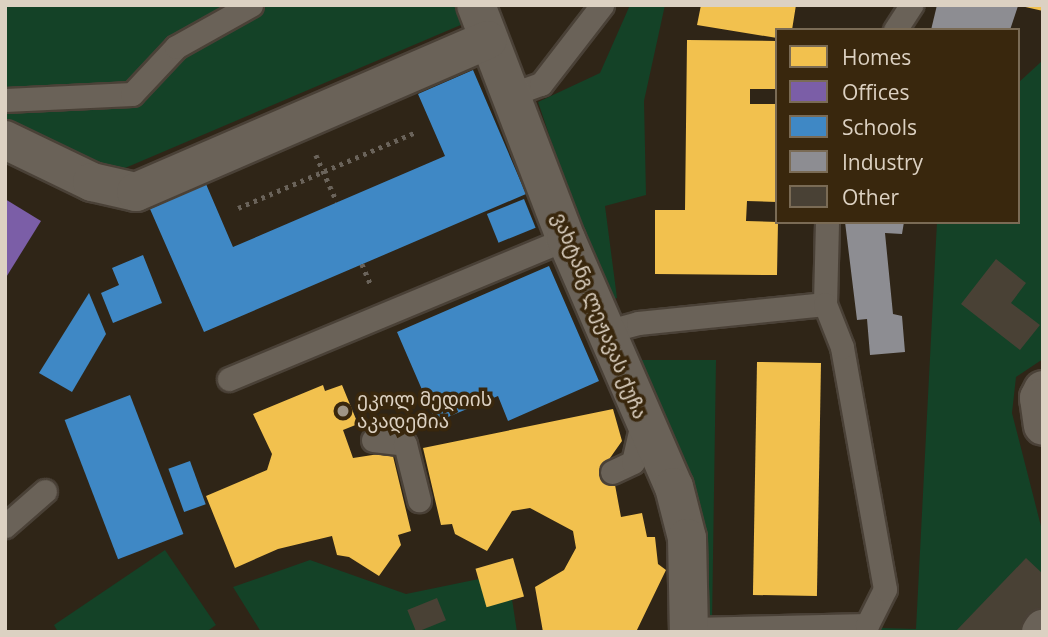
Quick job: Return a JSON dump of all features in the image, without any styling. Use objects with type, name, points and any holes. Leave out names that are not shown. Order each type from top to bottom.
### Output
[{"type":"street","name":"ვახტანგ ლეჟავას ქუჩა","points":[[482,23],[566,239],[642,423],[674,487],[687,538],[690,630]]},
{"type":"street","points":[[5,140],[92,182],[136,192],[482,23]]},
{"type":"street","points":[[1043,390],[1039,398],[1043,426]]},
{"type":"lane","points":[[5,100],[132,94],[176,47],[251,5]]},
{"type":"lane","points":[[510,95],[541,84],[602,5]]},
{"type":"lane","points":[[896,28],[911,5]]},
{"type":"lane","points":[[690,630],[867,625],[885,589],[842,347],[825,304],[827,224]]},
{"type":"lane","points":[[229,379],[566,239]]},
{"type":"lane","points":[[605,332],[638,323],[825,304]]},
{"type":"lane","points":[[612,472],[633,462],[642,423]]},
{"type":"lane","points":[[373,440],[405,444],[420,500]]},
{"type":"lane","points":[[5,526],[45,491]]},
{"type":"path","points":[[238,208],[414,133]]},
{"type":"path","points":[[314,151],[337,202]]},
{"type":"path","points":[[362,264],[371,285]]},
{"type":"green space","points":[[5,5],[456,5],[463,24],[118,171],[87,171],[5,129]]},
{"type":"green space","points":[[630,5],[665,5],[644,101],[646,195],[605,206],[617,298],[605,301],[538,102],[600,73]]},
{"type":"green space","points":[[1043,53],[1043,359],[1016,377],[1012,413],[1043,534],[1043,574],[1035,615],[1021,632],[678,632],[680,495],[626,360],[716,360],[712,623],[916,629],[937,224],[1020,224],[1020,81],[1042,61]]},
{"type":"green space","points":[[165,550],[216,625],[206,632],[58,632],[54,625]]},
{"type":"green space","points":[[310,560],[406,594],[508,573],[517,632],[261,632],[233,587]]},
{"type":"building: Homes","points":[[701,5],[796,5],[792,28],[775,28],[775,38],[697,25]]},
{"type":"building: Homes","points":[[1043,5],[1043,11],[1021,6]]},
{"type":"building: Homes","points":[[687,40],[775,41],[775,89],[750,89],[750,104],[775,104],[775,202],[747,201],[746,221],[778,224],[777,275],[655,274],[655,210],[685,210]]},
{"type":"building: Homes","points":[[757,362],[821,363],[817,596],[753,595]]},
{"type":"building: Homes","points":[[323,385],[325,391],[342,385],[358,424],[343,430],[353,458],[392,452],[411,531],[398,535],[401,545],[379,576],[349,557],[337,555],[332,536],[278,549],[235,568],[206,496],[267,470],[272,454],[253,414]]},
{"type":"building: Homes","points":[[613,409],[622,441],[610,458],[621,517],[642,513],[647,537],[655,537],[658,564],[666,570],[636,632],[543,632],[535,587],[564,570],[576,548],[573,531],[530,508],[512,511],[487,551],[455,534],[452,524],[441,525],[423,448]]},
{"type":"building: Homes","points":[[513,558],[524,596],[487,607],[476,569]]},
{"type":"building: Offices","points":[[5,199],[41,221],[5,279]]},
{"type":"building: Schools","points":[[473,70],[526,194],[204,332],[150,209],[206,184],[233,247],[445,156],[418,94]]},
{"type":"building: Schools","points":[[524,199],[536,228],[499,243],[487,214]]},
{"type":"building: Schools","points":[[143,255],[162,303],[113,323],[101,293],[119,285],[112,268]]},
{"type":"building: Schools","points":[[549,266],[599,381],[508,421],[498,396],[436,422],[397,332]]},
{"type":"building: Schools","points":[[89,293],[106,334],[72,392],[39,373]]},
{"type":"building: Schools","points":[[130,395],[183,534],[118,559],[65,420]]},
{"type":"building: Schools","points":[[190,461],[206,504],[184,512],[168,469]]},
{"type":"building: Industry","points":[[937,5],[1018,6],[1011,28],[931,28]]},
{"type":"building: Industry","points":[[845,224],[904,224],[902,234],[885,233],[893,314],[902,316],[905,352],[870,355],[867,319],[857,320]]},
{"type":"building: Other","points":[[996,259],[1026,283],[1011,303],[1040,325],[1020,350],[961,304]]},
{"type":"building: Other","points":[[1026,558],[1043,574],[1043,610],[1022,632],[955,632]]},
{"type":"building: Other","points":[[437,598],[446,620],[416,632],[407,610]]},
{"type":"place","name":"ეკოლ მედიის აკადემია","points":[[343,411]]}]
